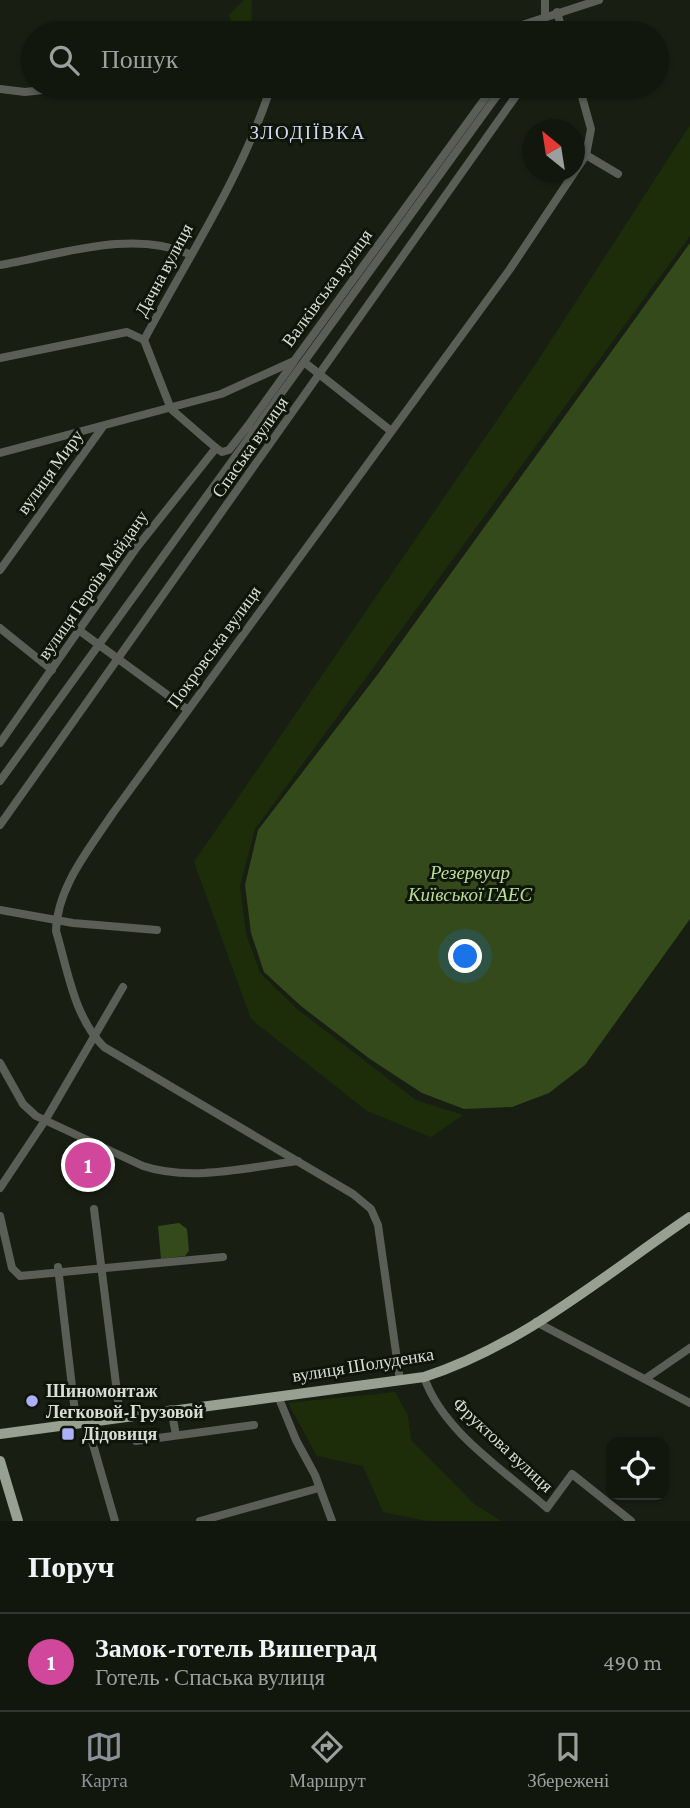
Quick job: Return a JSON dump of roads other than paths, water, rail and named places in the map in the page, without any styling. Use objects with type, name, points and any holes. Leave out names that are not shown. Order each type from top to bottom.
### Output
[{"type":"main road","name":"вулиця Шолуденка","points":[[0,1434],[81,1420],[424,1377],[474,1359],[536,1322],[690,1217]]},
{"type":"main road","points":[[0,1461],[18,1521]]},
{"type":"street","points":[[543,21],[545,0]]},
{"type":"street","points":[[536,21],[599,0]]},
{"type":"street","points":[[556,21],[557,12]]},
{"type":"street","points":[[557,12],[560,21]]},
{"type":"street","points":[[0,89],[21,92]]},
{"type":"street","name":"Дачна вулиця","points":[[216,448],[171,409],[144,340],[246,149],[266,98]]},
{"type":"street","name":"Спаська вулиця","points":[[0,781],[250,430],[304,362],[489,98]]},
{"type":"street","name":"Спаська вулиця","points":[[0,825],[515,98]]},
{"type":"street","name":"Покровська вулиця","points":[[56,920],[60,901],[86,853],[510,269],[586,155],[591,129],[582,98]]},
{"type":"street","points":[[586,155],[618,174]]},
{"type":"street","points":[[0,265],[118,244],[163,245],[190,254]]},
{"type":"street","name":"Валківська вулиця","points":[[0,453],[102,428],[221,394],[294,361],[384,245]]},
{"type":"street","points":[[0,358],[127,332],[144,340]]},
{"type":"street","points":[[216,448],[222,452],[229,450],[250,430],[294,361]]},
{"type":"street","points":[[304,362],[391,430]]},
{"type":"street","name":"вулиця Миру","points":[[0,569],[102,428]]},
{"type":"street","name":"вулиця Героїв Майдану","points":[[0,743],[137,547],[216,448]]},
{"type":"street","points":[[0,628],[52,670]]},
{"type":"street","points":[[80,631],[188,710]]},
{"type":"street","points":[[0,910],[56,920],[157,930]]},
{"type":"street","points":[[56,920],[56,931],[80,1011],[93,1036],[104,1047],[302,1163],[353,1194],[371,1209],[378,1225],[400,1381]]},
{"type":"street","points":[[1,1187],[46,1119],[123,987]]},
{"type":"street","points":[[0,1063],[23,1104],[46,1119],[161,1172],[205,1172],[302,1163]]},
{"type":"street","points":[[94,1209],[120,1416]]},
{"type":"street","points":[[0,1216],[12,1268],[20,1276],[58,1270],[223,1257]]},
{"type":"street","points":[[58,1270],[81,1420],[115,1521]]},
{"type":"street","points":[[536,1322],[690,1403]]},
{"type":"street","points":[[645,1379],[690,1348]]},
{"type":"street","name":"Фруктова вулиця","points":[[424,1377],[432,1399],[451,1422],[547,1508],[572,1474],[631,1521]]},
{"type":"street","points":[[278,1396],[331,1521]]},
{"type":"street","points":[[171,1409],[176,1435]]},
{"type":"street","points":[[136,1441],[254,1425]]},
{"type":"street","points":[[204,1520],[319,1488]]},
{"type":"water","name":"Резервуар Київської ГАЕС","points":[[690,243],[690,919],[585,1065],[549,1093],[512,1107],[464,1109],[422,1093],[370,1059],[301,1006],[264,972],[251,933],[245,885],[258,830],[378,674]]},
{"type":"water","points":[[179,1223],[187,1229],[189,1251],[185,1256],[161,1259],[158,1226]]},
{"type":"place","name":"Замок-готель Вишеград","points":[[88,1165]]},
{"type":"place","name":"Шиномонтаж Легковой-Грузовой","points":[[32,1401]]},
{"type":"place","name":"Дідовиця","points":[[68,1434]]},
{"type":"district","name":"ЗЛОДІЇВКА","points":[[308,132]]}]
